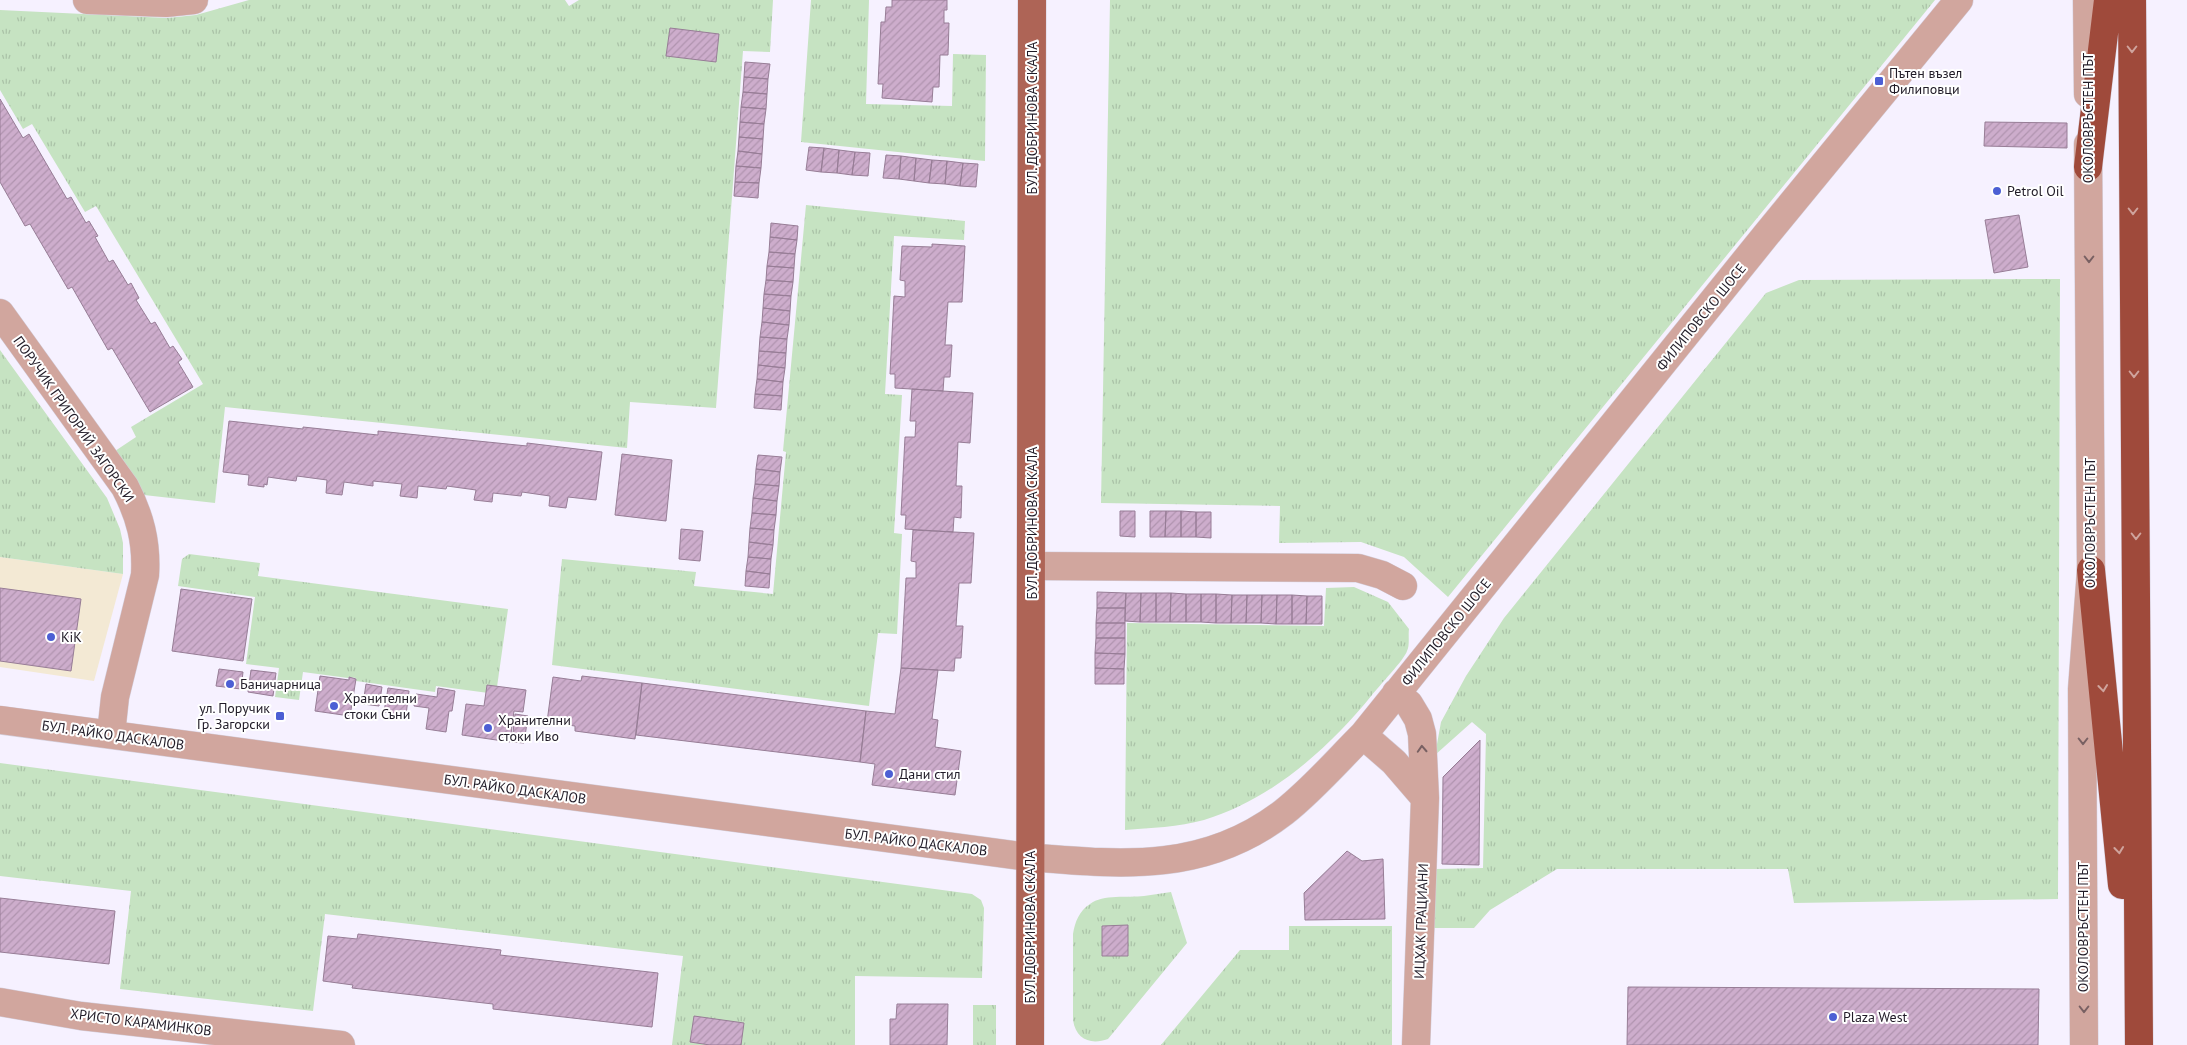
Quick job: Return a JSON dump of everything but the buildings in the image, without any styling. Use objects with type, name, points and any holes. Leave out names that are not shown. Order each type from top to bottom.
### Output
[{"type":"highway","points":[[2088,167],[2108,0]]},
{"type":"highway","points":[[2132,0],[2138,1045]]},
{"type":"highway","points":[[2091,570],[2138,1045]]},
{"type":"main road","name":"БУЛ. ДОБРИНОВА СКАЛА","points":[[1030,1045],[1032,0]]},
{"type":"street","points":[[87,0],[166,3],[194,0]]},
{"type":"street","name":"ФИЛИПОВСКО ШОСЕ","points":[[1029,856],[1096,863],[1173,860],[1219,849],[1253,832],[1283,812],[1310,790],[1363,735],[1959,0]]},
{"type":"street","name":"ОКОЛОВРЪСТЕН ПЪТ","points":[[2084,1045],[2082,689],[2091,570],[2087,0]]},
{"type":"street","name":"ПОРУЧИК ГРИГОРИЙ ЗАГОРСКИ","points":[[0,313],[125,487],[135,505],[141,524],[146,557],[145,575],[116,697],[111,734]]},
{"type":"street","points":[[1032,566],[1358,568],[1382,574],[1403,586]]},
{"type":"street","name":"ИЦХАК ГРАЦИАНИ","points":[[1396,693],[1409,704],[1418,718],[1422,734],[1425,798],[1416,1045]]},
{"type":"street","name":"БУЛ. РАЙКО ДАСКАЛОВ","points":[[0,720],[1029,856]]},
{"type":"street","points":[[1363,735],[1394,762],[1425,798]]},
{"type":"street","name":"ХРИСТО КАРАМИНКОВ","points":[[0,1002],[81,1016],[341,1045]]},
{"type":"shaded area","points":[[0,557],[123,574],[94,681],[0,667]]},
{"type":"green space","points":[[249,0],[565,0],[569,6],[579,0],[773,0],[770,52],[743,51],[716,408],[630,402],[627,448],[225,407],[215,503],[144,495],[115,451],[136,437],[131,427],[203,384],[96,206],[85,212],[32,124],[23,129],[0,90],[0,10],[167,18],[196,15]]},
{"type":"green space","points":[[811,0],[869,0],[866,104],[952,106],[953,54],[986,55],[985,161],[801,142]]},
{"type":"green space","points":[[1110,0],[1935,0],[1448,597],[1404,557],[1361,542],[1279,543],[1280,506],[1101,503]]},
{"type":"green space","points":[[806,205],[965,221],[964,240],[894,236],[885,394],[902,395],[894,533],[902,534],[897,634],[878,633],[869,706],[552,665],[562,559],[696,572],[694,586],[773,594],[786,452],[783,451]]},
{"type":"green space","points":[[2060,279],[2058,899],[1794,903],[1788,869],[1557,869],[1490,910],[1474,928],[1432,928],[1436,869],[1483,868],[1486,734],[1472,722],[1435,755],[1441,722],[1466,676],[1504,618],[1766,293],[1799,280]]},
{"type":"green space","points":[[0,350],[107,498],[120,529],[123,543],[123,574],[0,557]]},
{"type":"green space","points":[[189,554],[260,563],[258,576],[508,609],[496,694],[436,686],[435,692],[356,681],[356,678],[303,672],[299,700],[275,697],[279,668],[246,664],[255,597],[178,586],[182,559]]},
{"type":"green space","points":[[1354,587],[1388,602],[1409,629],[1408,649],[1405,655],[1355,715],[1297,770],[1252,800],[1204,820],[1164,827],[1125,830],[1127,623],[1324,626],[1326,588]]},
{"type":"green space","points":[[0,763],[972,894],[981,900],[984,908],[982,978],[855,976],[855,1045],[672,1045],[683,956],[325,914],[313,1011],[120,989],[131,891],[0,876]]},
{"type":"green space","points":[[1171,892],[1187,943],[1108,1039],[1090,1041],[1085,1039],[1077,1032],[1073,1020],[1073,934],[1078,917],[1086,907],[1102,899]]},
{"type":"green space","points":[[1289,926],[1392,926],[1392,1045],[1161,1045],[1240,950],[1289,950]]},
{"type":"green space","points":[[973,1005],[996,1005],[996,1045],[973,1045]]},
{"type":"place","name":"Пътен възел Филиповци","points":[[1879,81]]},
{"type":"place","name":"Petrol Oil","points":[[1997,191]]},
{"type":"place","name":"KiK","points":[[51,637]]},
{"type":"place","name":"Баничарница","points":[[230,684]]},
{"type":"place","name":"Хранителни стоки Съни","points":[[334,706]]},
{"type":"place","name":"ул. Поручик Гр. Загорски","points":[[280,716]]},
{"type":"place","name":"Хранителни стоки Иво","points":[[488,728]]},
{"type":"place","name":"Дани стил","points":[[889,774]]},
{"type":"place","name":"Plaza West","points":[[1833,1017]]}]
